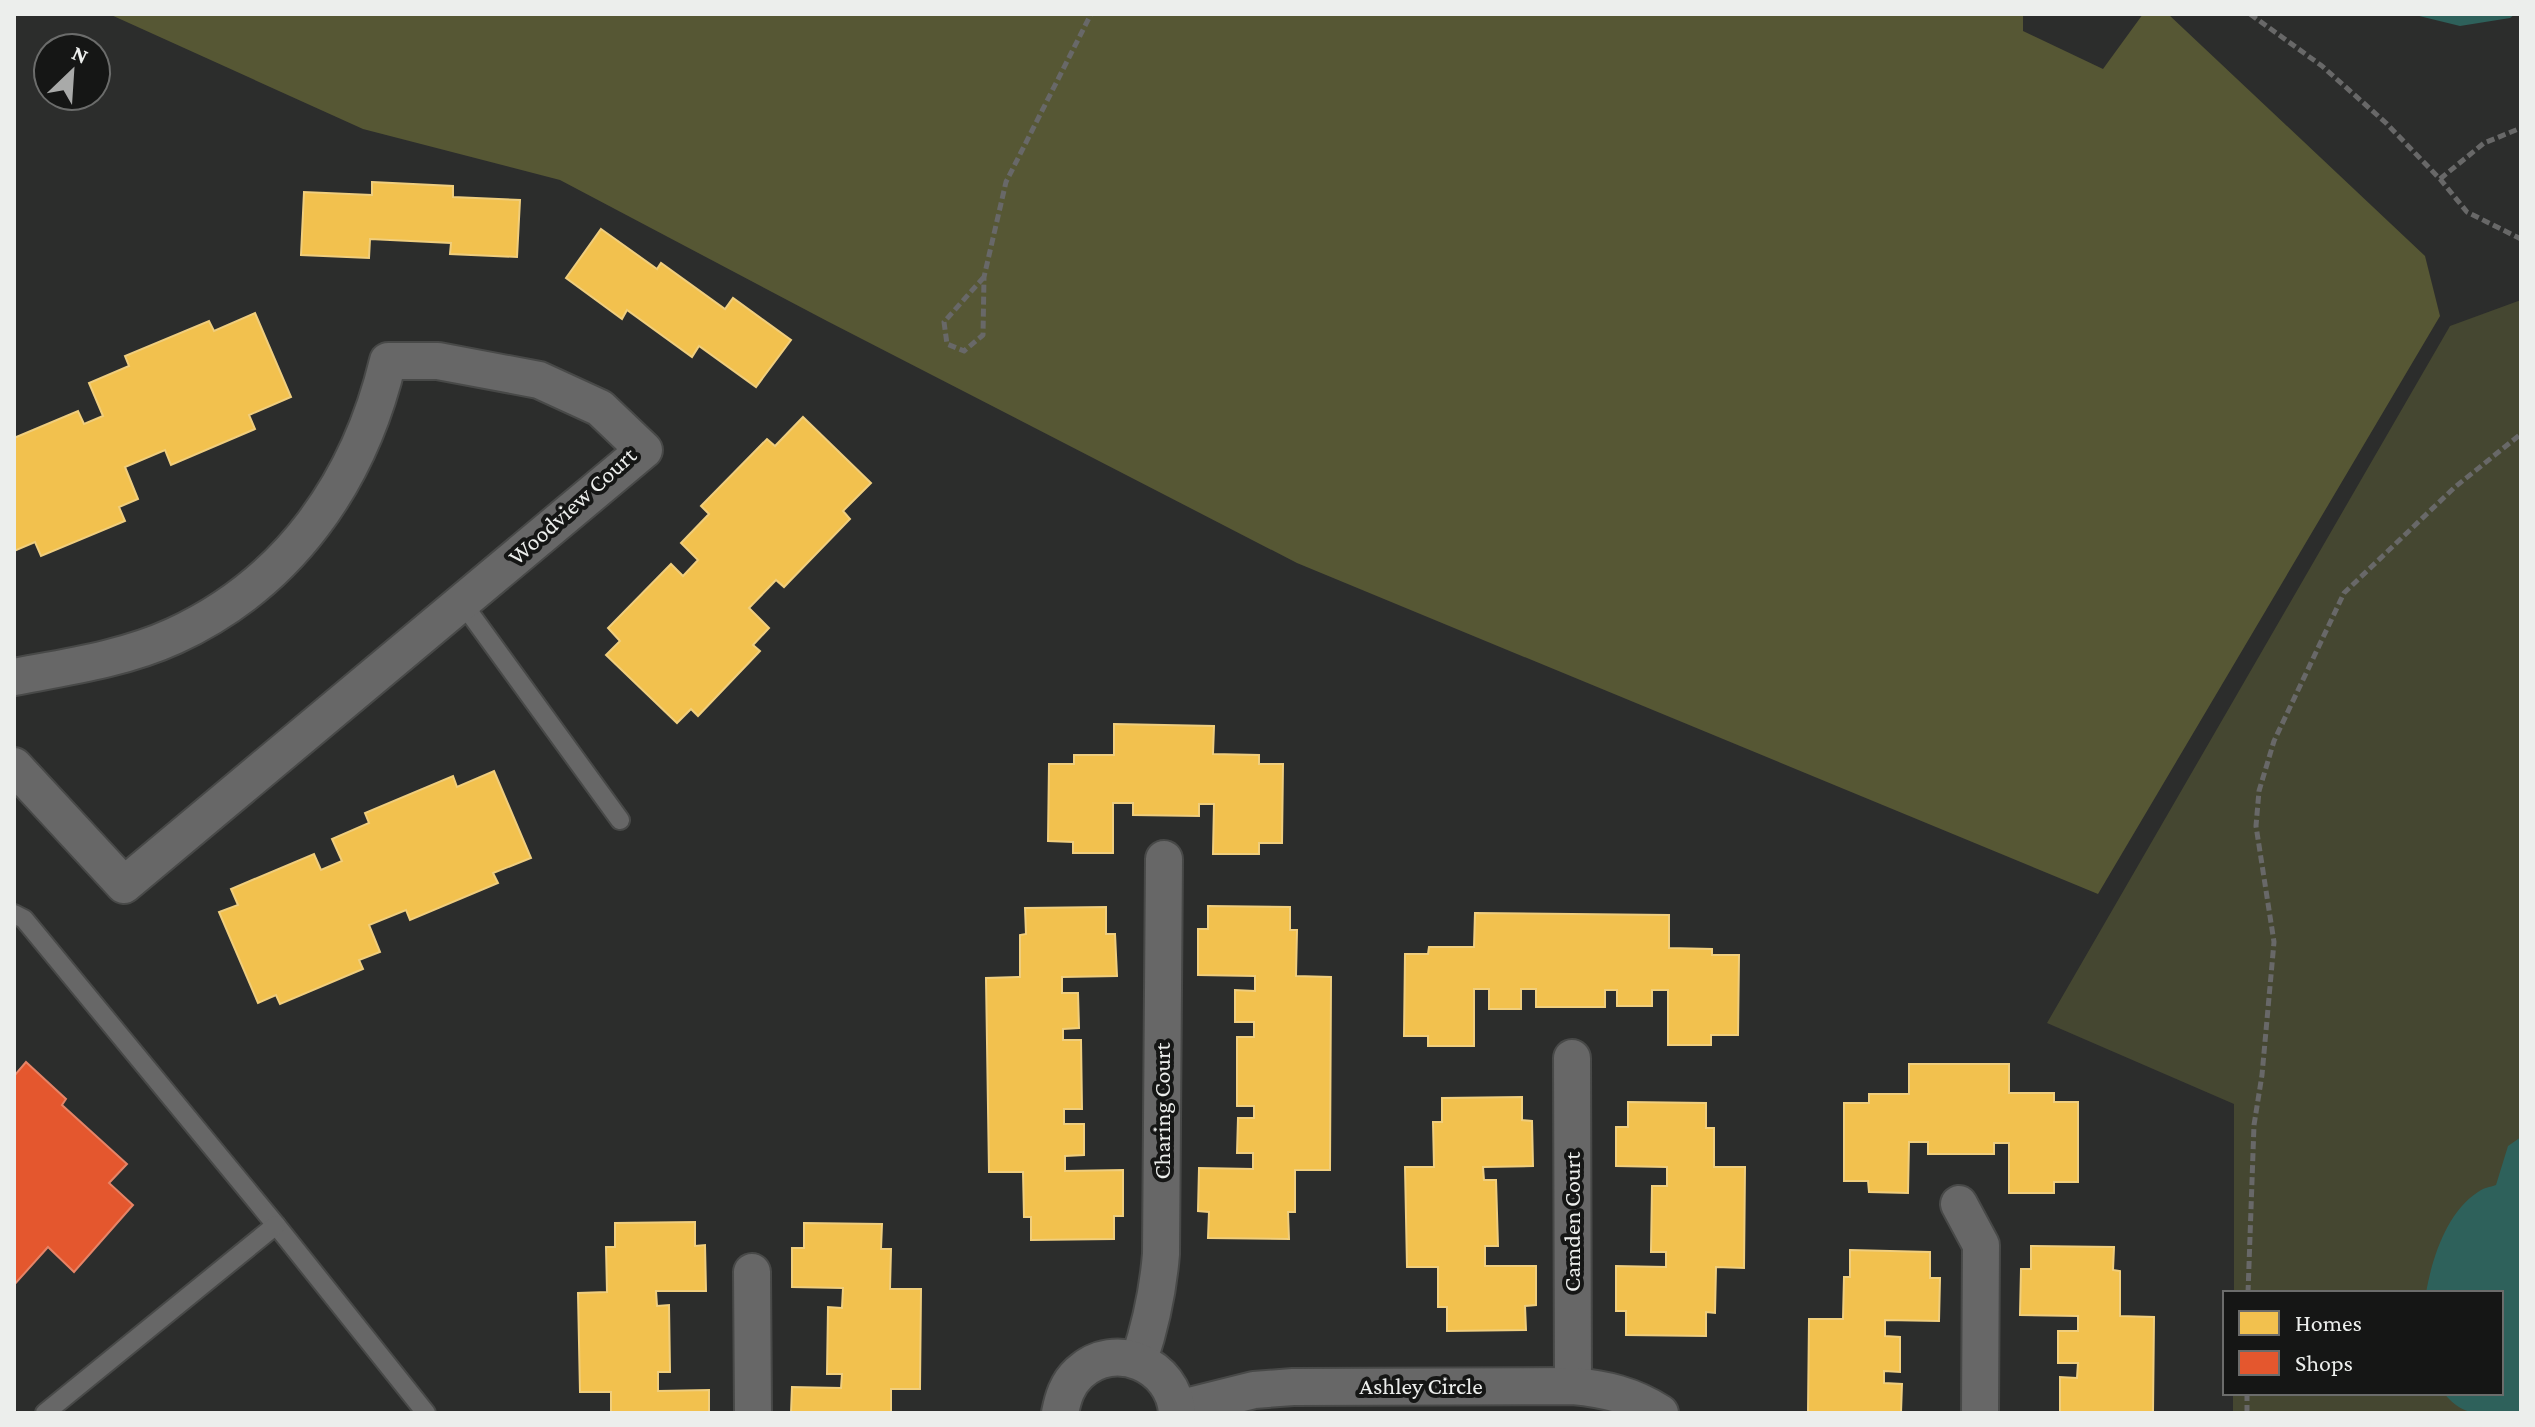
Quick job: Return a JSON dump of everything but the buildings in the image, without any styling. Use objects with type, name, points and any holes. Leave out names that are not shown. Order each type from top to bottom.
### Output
[{"type":"street","name":"Woodview Court","points":[[14,677],[87,663],[173,637],[216,613],[262,580],[311,529],[341,486],[379,400],[388,361],[438,361],[539,380],[600,408],[644,450],[124,885],[14,766]]},
{"type":"street","name":"Charing Court","points":[[1139,1360],[1152,1320],[1161,1254],[1164,859]]},
{"type":"street","name":"Camden Court","points":[[1572,1058],[1573,1386]]},
{"type":"street","points":[[1959,1204],[1981,1245],[1980,1413]]},
{"type":"street","points":[[752,1272],[753,1413]]},
{"type":"street","points":[[1060,1413],[1065,1391],[1078,1374],[1096,1362],[1117,1357],[1139,1360]]},
{"type":"street","name":"Ashley Circle","points":[[1139,1360],[1158,1371],[1171,1388],[1178,1411],[1254,1390],[1293,1387],[1459,1400],[1573,1386],[1607,1389],[1642,1401],[1660,1413]]},
{"type":"lane","points":[[461,601],[620,820]]},
{"type":"lane","points":[[17,921],[276,1225],[426,1413]]},
{"type":"lane","points":[[45,1413],[276,1225]]},
{"type":"path","points":[[984,277],[944,322],[947,344],[964,351],[983,335],[984,277],[1006,182],[1091,14]]},
{"type":"path","points":[[2250,14],[2322,66],[2386,123],[2467,212],[2521,239]]},
{"type":"path","points":[[2440,179],[2484,143],[2521,128]]},
{"type":"path","points":[[2248,1291],[2254,1125],[2262,1075],[2274,942],[2256,826],[2259,791],[2274,741],[2344,593],[2455,487],[2521,434]]},
{"type":"green space","points":[[109,14],[2023,14],[2023,31],[2103,69],[2143,14],[2168,14],[2425,256],[2440,316],[2098,894],[1297,563],[560,180],[363,129]]},
{"type":"green space","points":[[2521,300],[2521,1413],[2233,1413],[2233,1395],[2503,1395],[2503,1291],[2234,1291],[2234,1104],[2047,1023],[2450,326]]},
{"type":"water","points":[[2411,14],[2515,14],[2510,18],[2460,26]]},
{"type":"water","points":[[2521,1137],[2521,1413],[2479,1414],[2461,1408],[2446,1395],[2503,1395],[2503,1291],[2426,1291],[2432,1265],[2450,1224],[2467,1201],[2480,1191],[2496,1185],[2508,1146]]}]
